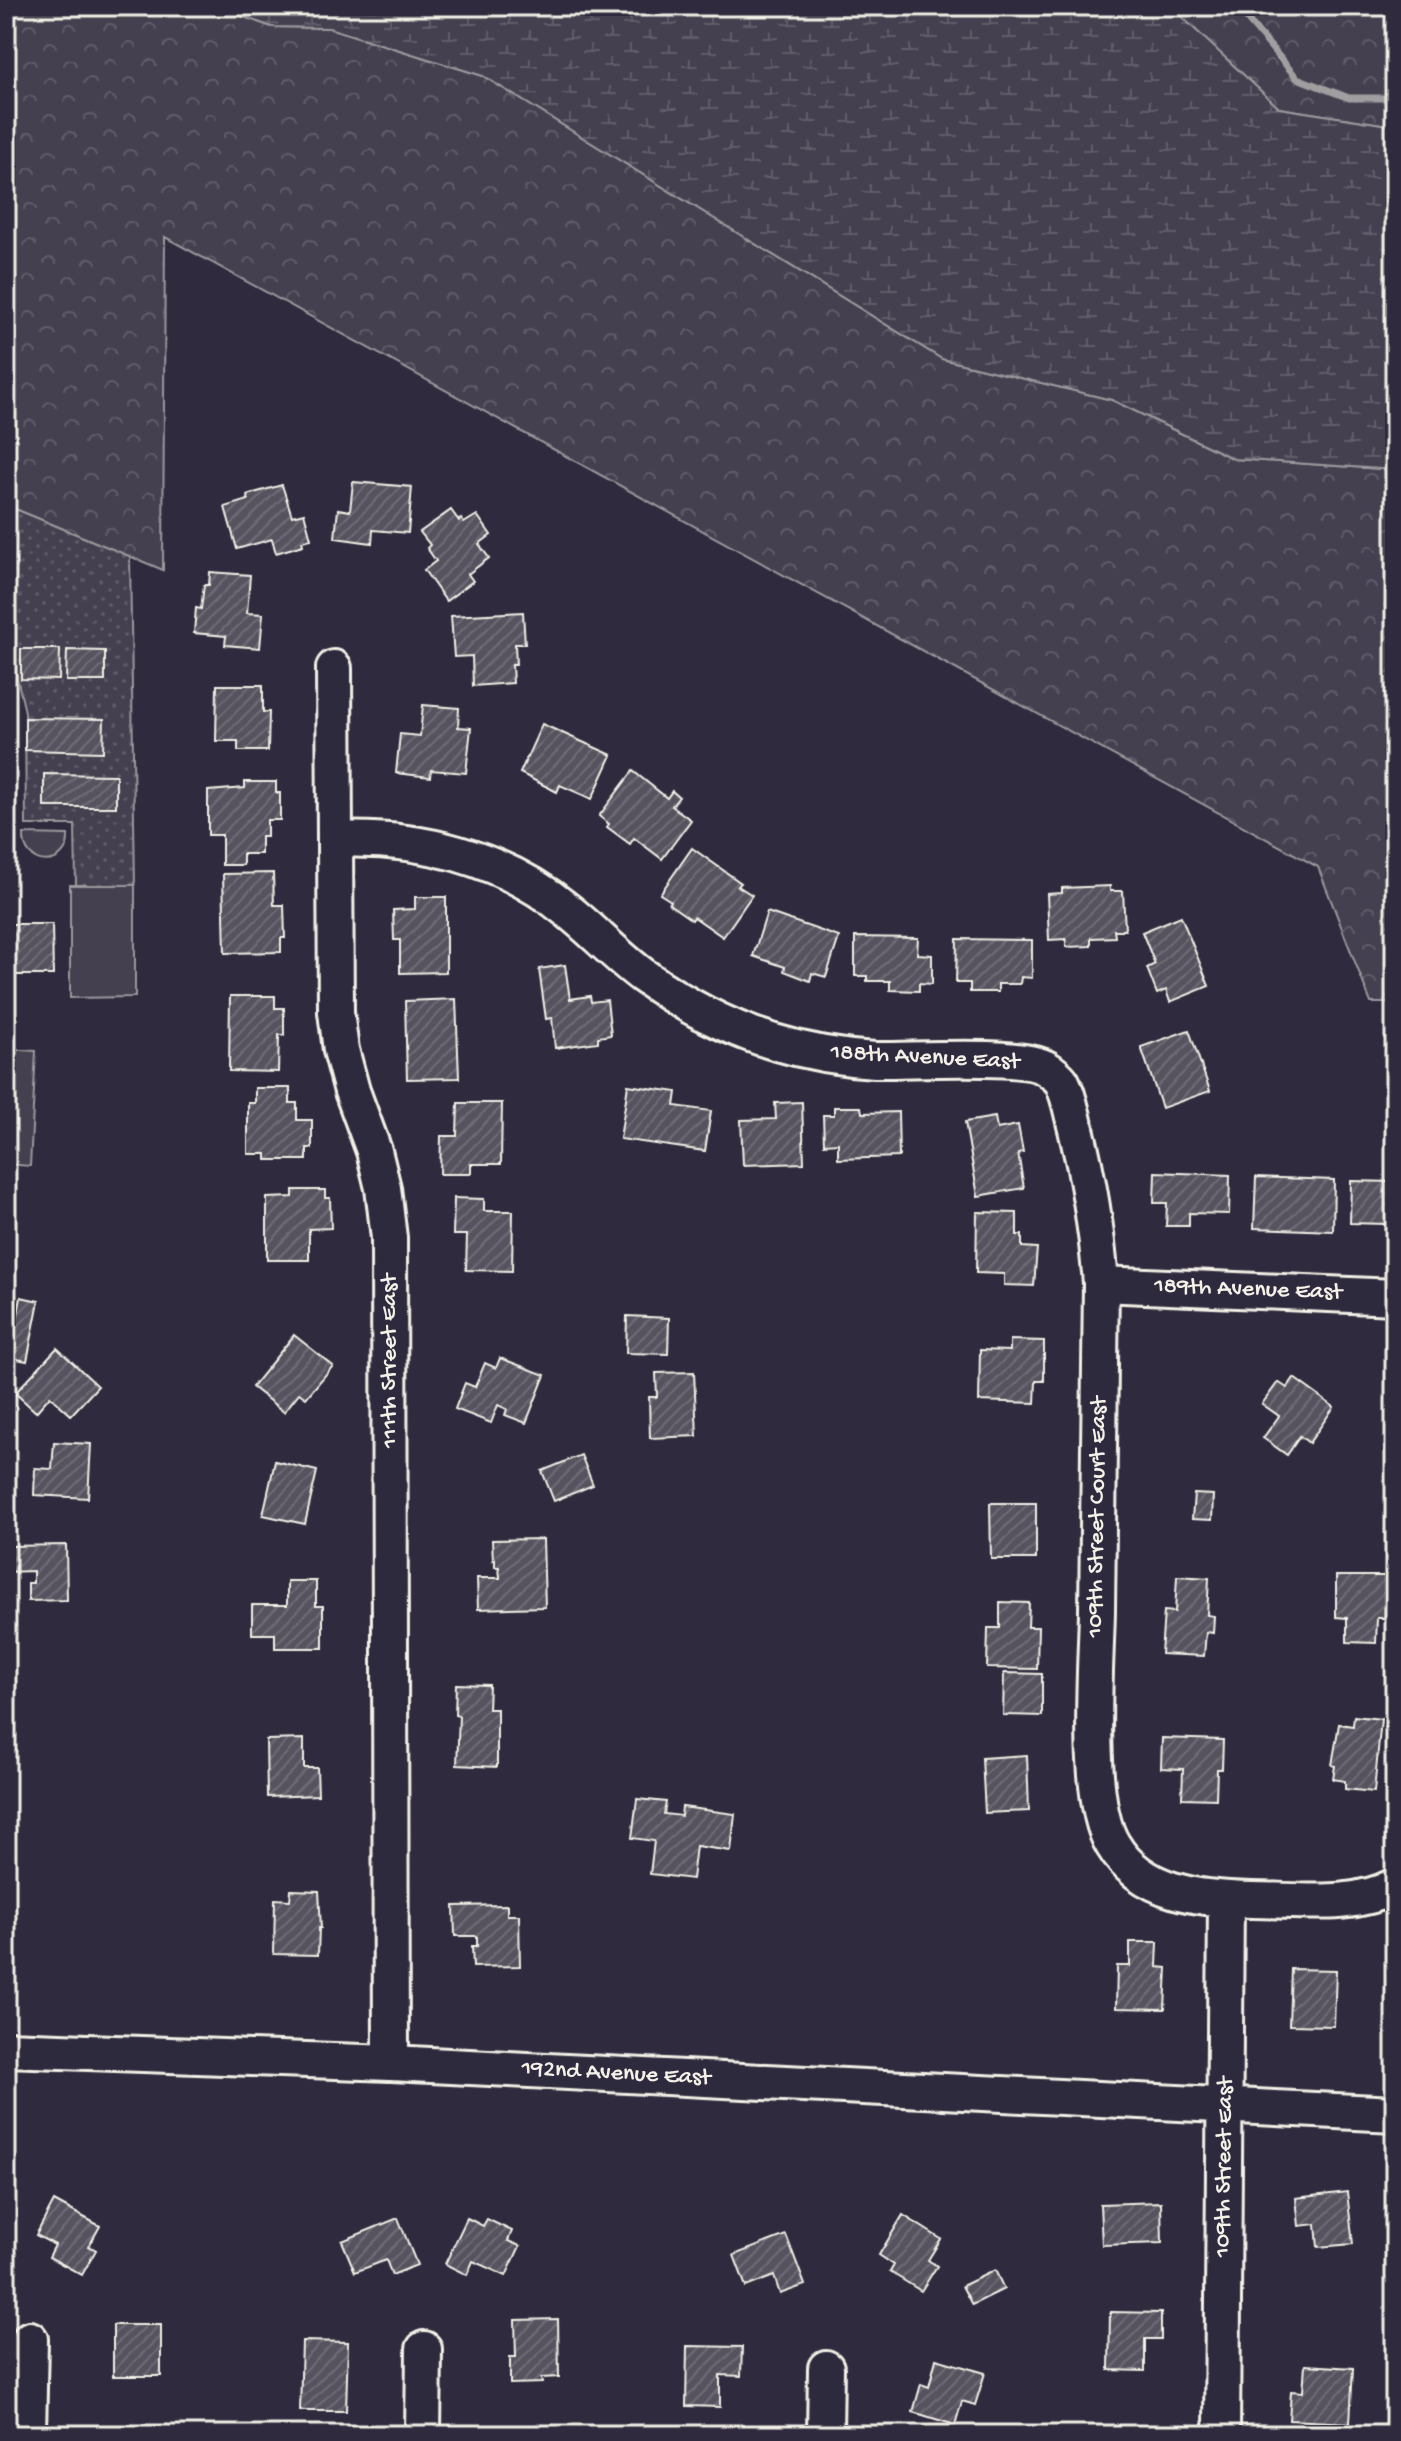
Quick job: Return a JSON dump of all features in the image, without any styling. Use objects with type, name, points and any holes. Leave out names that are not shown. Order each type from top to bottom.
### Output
[{"type":"street","name":"111th Street East","points":[[334,668],[336,1012],[341,1050],[383,1188],[389,1238],[391,2063]]},
{"type":"street","name":"188th Avenue East","points":[[335,840],[399,841],[484,862],[527,883],[566,908],[643,976],[679,1000],[726,1024],[774,1042],[823,1054],[873,1060],[1005,1060],[1045,1066]]},
{"type":"street","name":"109th Street Court East","points":[[1045,1066],[1062,1082],[1073,1117],[1098,1242],[1101,1284],[1096,1699],[1098,1802],[1112,1845],[1144,1879],[1180,1893],[1226,1899],[1350,1901],[1379,1895],[1395,1886]]},
{"type":"street","name":"189th Avenue East","points":[[1101,1284],[1395,1297]]},
{"type":"street","name":"109th Street East","points":[[1222,2435],[1226,1899]]},
{"type":"street","name":"192nd Avenue East","points":[[6,2049],[391,2063],[1395,2114]]},
{"type":"street","points":[[28,2435],[30,2339]]},
{"type":"street","points":[[423,2435],[424,2349]]},
{"type":"street","points":[[825,2435],[826,2368]]},
{"type":"green space","points":[[6,6],[213,6],[272,27],[329,28],[483,76],[942,359],[1112,400],[1234,459],[1395,470],[1395,1003],[1371,1003],[1318,867],[165,237],[163,570],[6,505]]},
{"type":"green space","points":[[213,6],[778,9],[790,6],[1170,6],[1279,108],[1395,126],[1395,470],[1234,459],[1112,400],[942,359],[483,76],[329,28],[272,27]]},
{"type":"green space","points":[[579,6],[790,6],[778,9]]},
{"type":"green space","points":[[1170,6],[1395,6],[1395,126],[1279,108]]},
{"type":"green space","points":[[6,505],[130,556],[135,885],[76,885],[75,825],[26,825],[25,712],[11,652],[6,650]]},
{"type":"green space","points":[[24,834],[68,835],[67,846],[54,859],[38,859],[25,846]]},
{"type":"green space","points":[[70,885],[135,885],[135,997],[70,998]]},
{"type":"green space","points":[[6,1049],[36,1051],[30,1166],[6,1164]]},
{"type":"building","points":[[353,482],[412,487],[408,533],[373,530],[372,543],[335,538],[338,509],[350,511]]},
{"type":"building","points":[[282,485],[292,516],[304,513],[311,539],[302,541],[303,545],[276,553],[272,539],[237,549],[225,507],[248,500],[247,495]]},
{"type":"building","points":[[451,510],[464,523],[477,515],[491,535],[479,544],[489,558],[468,574],[473,581],[446,601],[424,570],[436,561],[427,548],[430,545],[420,532]]},
{"type":"building","points":[[210,572],[250,575],[247,613],[263,614],[260,648],[225,645],[226,636],[194,633],[196,608],[201,609],[204,585],[209,585]]},
{"type":"building","points":[[523,612],[525,644],[515,644],[513,683],[473,686],[472,656],[454,657],[451,616]]},
{"type":"building","points":[[21,649],[60,649],[59,680],[21,679]]},
{"type":"building","points":[[67,650],[105,651],[105,681],[66,681]]},
{"type":"building","points":[[217,685],[263,685],[263,712],[269,712],[268,751],[238,751],[238,741],[216,741]]},
{"type":"building","points":[[423,705],[459,708],[458,727],[471,728],[466,773],[431,770],[430,777],[396,773],[400,734],[420,736]]},
{"type":"building","points":[[25,718],[104,719],[103,752],[25,750]]},
{"type":"building","points":[[542,724],[612,755],[592,799],[560,785],[557,792],[520,773]]},
{"type":"building","points":[[633,771],[667,798],[672,791],[679,797],[672,806],[691,820],[662,859],[634,838],[630,844],[607,827],[609,824],[599,816]]},
{"type":"building","points":[[44,774],[116,775],[116,807],[44,807]]},
{"type":"building","points":[[245,782],[276,782],[276,793],[280,793],[280,820],[267,820],[267,837],[261,837],[261,854],[243,854],[243,865],[222,865],[222,835],[208,835],[208,791],[245,788]]},
{"type":"building","points":[[692,848],[741,883],[738,886],[752,895],[723,937],[694,917],[692,920],[660,894]]},
{"type":"building","points":[[273,873],[274,905],[284,905],[285,938],[281,938],[281,952],[225,953],[223,874]]},
{"type":"building","points":[[1110,886],[1110,891],[1123,891],[1125,930],[1114,930],[1115,937],[1091,938],[1091,946],[1066,947],[1066,939],[1049,940],[1047,894],[1062,893],[1062,888]]},
{"type":"building","points":[[415,897],[446,897],[446,972],[400,973],[400,940],[394,940],[393,910],[415,909]]},
{"type":"building","points":[[767,912],[839,937],[826,977],[812,973],[810,981],[784,971],[785,967],[753,956]]},
{"type":"building","points":[[1181,916],[1209,986],[1170,1002],[1166,990],[1157,994],[1147,968],[1155,964],[1142,932]]},
{"type":"building","points":[[6,924],[52,924],[53,975],[6,975]]},
{"type":"building","points":[[855,937],[918,938],[917,954],[932,955],[932,984],[919,983],[919,991],[890,990],[890,981],[867,981],[867,976],[855,976]]},
{"type":"building","points":[[957,939],[1032,940],[1032,978],[1021,977],[1020,984],[998,984],[998,992],[970,992],[970,983],[956,983]]},
{"type":"building","points":[[565,965],[570,999],[590,996],[591,1002],[607,1000],[611,1035],[598,1037],[598,1042],[555,1048],[552,1018],[546,1019],[539,969]]},
{"type":"building","points":[[230,996],[275,996],[275,1008],[284,1008],[284,1035],[279,1035],[278,1072],[229,1071]]},
{"type":"building","points":[[456,999],[459,1078],[407,1079],[405,1001]]},
{"type":"building","points":[[1189,1030],[1210,1091],[1162,1108],[1141,1047]]},
{"type":"building","points":[[628,1085],[677,1092],[675,1106],[711,1111],[705,1151],[620,1139]]},
{"type":"building","points":[[255,1088],[290,1088],[290,1103],[297,1103],[297,1120],[312,1120],[312,1148],[307,1148],[307,1160],[266,1160],[266,1154],[248,1154],[248,1103],[255,1103]]},
{"type":"building","points":[[802,1102],[804,1163],[743,1165],[741,1120],[776,1119],[775,1103]]},
{"type":"building","points":[[458,1103],[502,1103],[501,1164],[471,1164],[471,1174],[440,1174],[441,1136],[457,1136]]},
{"type":"building","points":[[834,1107],[861,1107],[862,1113],[898,1112],[899,1157],[838,1159],[838,1143],[824,1144],[823,1115],[834,1115]]},
{"type":"building","points":[[995,1117],[997,1129],[1018,1125],[1023,1152],[1018,1153],[1024,1188],[978,1196],[965,1122]]},
{"type":"building","points":[[1155,1172],[1230,1175],[1229,1214],[1189,1213],[1189,1226],[1166,1226],[1167,1203],[1154,1203]]},
{"type":"building","points":[[1256,1177],[1334,1180],[1333,1231],[1254,1228]]},
{"type":"building","points":[[1351,1181],[1395,1182],[1395,1235],[1385,1235],[1385,1224],[1350,1223]]},
{"type":"building","points":[[293,1190],[325,1190],[325,1198],[330,1198],[331,1228],[309,1229],[309,1260],[267,1260],[267,1198],[293,1197]]},
{"type":"building","points":[[454,1198],[484,1199],[484,1211],[513,1211],[512,1271],[466,1270],[467,1235],[453,1235]]},
{"type":"building","points":[[977,1212],[1017,1213],[1017,1235],[1022,1235],[1022,1247],[1037,1248],[1034,1286],[1004,1285],[1004,1274],[976,1273]]},
{"type":"building","points":[[21,1297],[39,1301],[27,1361],[6,1357],[6,1317],[17,1319]]},
{"type":"building","points":[[627,1316],[669,1318],[668,1354],[626,1353]]},
{"type":"building","points":[[294,1335],[333,1366],[306,1398],[299,1393],[284,1412],[252,1387]]},
{"type":"building","points":[[1010,1340],[1044,1341],[1044,1381],[1036,1381],[1035,1403],[979,1401],[980,1350],[1010,1351]]},
{"type":"building","points":[[57,1348],[98,1386],[71,1415],[50,1396],[36,1412],[15,1393]]},
{"type":"building","points":[[500,1358],[545,1375],[526,1423],[505,1415],[507,1409],[498,1405],[491,1423],[455,1409],[465,1383],[475,1387],[485,1363],[496,1368]]},
{"type":"building","points":[[694,1372],[697,1436],[650,1438],[649,1397],[657,1397],[656,1373]]},
{"type":"building","points":[[1294,1378],[1334,1407],[1309,1443],[1300,1436],[1287,1455],[1263,1438],[1279,1416],[1262,1404],[1278,1382],[1287,1388]]},
{"type":"building","points":[[54,1442],[91,1444],[88,1498],[34,1495],[35,1468],[52,1469]]},
{"type":"building","points":[[581,1455],[593,1485],[554,1501],[542,1471]]},
{"type":"building","points":[[275,1461],[317,1471],[305,1524],[263,1515]]},
{"type":"building","points":[[1194,1494],[1213,1495],[1212,1520],[1192,1519]]},
{"type":"building","points":[[990,1503],[1036,1503],[1036,1559],[991,1559]]},
{"type":"building","points":[[543,1539],[545,1607],[478,1609],[477,1578],[500,1578],[499,1567],[495,1567],[493,1560],[492,1540]]},
{"type":"building","points":[[66,1545],[67,1600],[28,1601],[28,1583],[33,1583],[33,1571],[6,1572],[6,1546]]},
{"type":"building","points":[[1177,1576],[1209,1578],[1207,1615],[1214,1616],[1213,1633],[1206,1632],[1204,1656],[1161,1654],[1164,1611],[1175,1612]]},
{"type":"building","points":[[1336,1576],[1386,1576],[1385,1618],[1377,1618],[1376,1643],[1347,1642],[1347,1618],[1336,1617]]},
{"type":"building","points":[[287,1581],[316,1581],[316,1606],[323,1606],[323,1648],[275,1648],[275,1634],[252,1634],[252,1605],[287,1605]]},
{"type":"building","points":[[1000,1602],[1029,1603],[1028,1627],[1038,1627],[1037,1669],[987,1668],[988,1628],[1000,1628]]},
{"type":"building","points":[[1004,1673],[1042,1674],[1042,1716],[1003,1715]]},
{"type":"building","points":[[456,1684],[489,1685],[488,1709],[497,1709],[497,1767],[457,1765],[459,1716],[455,1715]]},
{"type":"building","points":[[1354,1716],[1381,1719],[1374,1792],[1345,1789],[1345,1781],[1333,1779],[1335,1766],[1332,1765],[1339,1724],[1353,1726]]},
{"type":"building","points":[[6,1723],[14,1737],[6,1742]]},
{"type":"building","points":[[1162,1738],[1223,1740],[1222,1769],[1217,1769],[1216,1799],[1182,1798],[1183,1769],[1161,1768]]},
{"type":"building","points":[[304,1739],[304,1768],[317,1768],[318,1795],[267,1797],[266,1740]]},
{"type":"building","points":[[1027,1755],[1029,1811],[985,1813],[982,1758]]},
{"type":"building","points":[[637,1799],[666,1802],[664,1814],[681,1816],[682,1807],[735,1814],[731,1851],[696,1846],[692,1879],[650,1874],[654,1841],[632,1838]]},
{"type":"building","points":[[291,1890],[319,1891],[321,1928],[318,1955],[274,1954],[275,1899],[290,1900]]},
{"type":"building","points":[[507,1905],[507,1915],[519,1915],[520,1966],[473,1967],[472,1946],[477,1946],[477,1936],[455,1936],[454,1906]]},
{"type":"building","points":[[1130,1942],[1158,1942],[1157,1967],[1167,1968],[1165,2009],[1116,2008],[1117,1966],[1130,1966]]},
{"type":"building","points":[[1291,1969],[1336,1970],[1334,2026],[1289,2025]]},
{"type":"building","points":[[1347,2192],[1353,2244],[1318,2247],[1316,2224],[1299,2226],[1296,2198]]},
{"type":"building","points":[[54,2201],[100,2226],[89,2246],[96,2250],[82,2275],[49,2257],[55,2245],[36,2235]]},
{"type":"building","points":[[1161,2202],[1162,2243],[1102,2245],[1100,2204]]},
{"type":"building","points":[[903,2215],[941,2239],[928,2260],[937,2266],[921,2291],[890,2272],[894,2265],[879,2255]]},
{"type":"building","points":[[398,2218],[417,2265],[392,2275],[386,2260],[355,2272],[342,2241]]},
{"type":"building","points":[[467,2218],[483,2226],[487,2219],[512,2231],[508,2241],[520,2246],[506,2276],[473,2261],[467,2275],[445,2264]]},
{"type":"building","points":[[786,2235],[805,2285],[780,2294],[774,2276],[746,2287],[734,2255]]},
{"type":"building","points":[[995,2270],[1004,2289],[972,2305],[962,2286]]},
{"type":"building","points":[[1110,2312],[1161,2313],[1161,2339],[1145,2339],[1145,2371],[1109,2370]]},
{"type":"building","points":[[558,2319],[559,2377],[541,2378],[542,2383],[510,2384],[510,2357],[516,2357],[515,2320]]},
{"type":"building","points":[[113,2325],[161,2325],[161,2376],[113,2376]]},
{"type":"building","points":[[302,2341],[348,2342],[346,2411],[300,2411]]},
{"type":"building","points":[[687,2346],[742,2347],[741,2376],[720,2375],[720,2407],[686,2406]]},
{"type":"building","points":[[936,2359],[985,2373],[975,2405],[962,2401],[955,2425],[913,2412],[921,2384],[929,2387]]},
{"type":"building","points":[[1305,2365],[1353,2368],[1350,2423],[1289,2420],[1291,2391],[1303,2392]]},
{"type":"building","points":[[134,2427],[134,2435],[90,2435],[90,2428]]},
{"type":"waterway","points":[[1236,6],[1297,78],[1349,98],[1395,98]]}]
